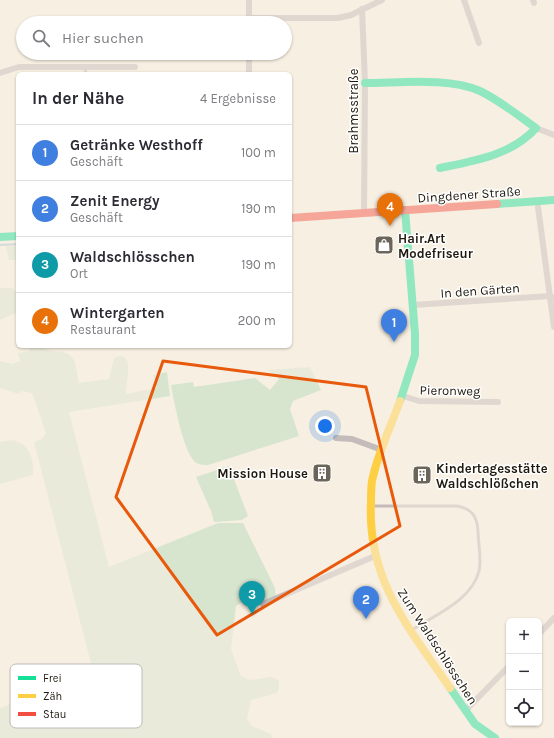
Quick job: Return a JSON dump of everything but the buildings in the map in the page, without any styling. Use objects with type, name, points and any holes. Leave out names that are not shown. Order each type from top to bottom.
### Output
[{"type":"street","points":[[249,0],[249,16]]},
{"type":"street","points":[[292,20],[338,18],[351,15],[382,0]]},
{"type":"street","points":[[464,0],[479,42]]},
{"type":"street","name":"Brahmsstraße","points":[[362,9],[365,83],[364,213]]},
{"type":"street","points":[[249,60],[249,72]]},
{"type":"street","points":[[0,72],[19,67],[135,67]]},
{"type":"street","points":[[365,83],[442,83],[463,86],[480,92],[536,128],[554,135]]},
{"type":"street","points":[[440,168],[481,158],[514,145],[530,137],[536,128]]},
{"type":"street","name":"Dingdener Straße","points":[[292,218],[554,200]]},
{"type":"street","points":[[538,207],[552,297],[554,327]]},
{"type":"street","name":"Zum Waldschlösschen","points":[[405,210],[413,305],[415,356],[403,396],[382,450],[372,481],[369,506],[375,556],[380,573],[390,594],[465,711],[475,724],[495,738]]},
{"type":"street","points":[[0,237],[16,236]]},
{"type":"street","name":"In den Gärten","points":[[413,305],[552,297]]},
{"type":"street","name":"Pieronweg","points":[[403,396],[419,402],[498,402]]},
{"type":"street","points":[[336,438],[352,439],[382,450]]},
{"type":"street","points":[[263,604],[375,556]]},
{"type":"street","points":[[542,631],[554,618]]},
{"type":"street","points":[[465,711],[506,669]]},
{"type":"lane","points":[[85,67],[86,72]]},
{"type":"lane","points":[[369,506],[457,506],[467,508],[476,518],[479,569],[476,579],[456,602],[412,630]]},
{"type":"highlighted area","points":[[163,361],[366,387],[400,526],[217,635],[116,497]]},
{"type":"green space","points":[[16,245],[16,260],[9,260],[6,246]]},
{"type":"green space","points":[[0,288],[12,288],[16,292],[16,313],[0,320]]},
{"type":"green space","points":[[29,348],[43,348],[67,353],[74,360],[79,383],[109,379],[114,358],[121,356],[125,358],[128,363],[126,394],[157,388],[153,375],[167,372],[170,396],[69,412],[109,567],[218,523],[243,523],[275,588],[276,602],[249,598],[236,606],[231,649],[241,676],[250,680],[271,677],[279,680],[279,689],[277,693],[251,700],[247,719],[252,726],[271,734],[272,738],[0,738],[0,708],[10,704],[10,728],[142,728],[142,664],[91,664],[34,442],[42,439],[46,433],[32,393],[21,391],[19,394],[0,388],[0,361],[12,364],[20,361],[18,353],[30,351]]},
{"type":"green space","points":[[310,367],[321,390],[293,401],[290,409],[299,436],[208,465],[202,465],[194,461],[186,446],[171,385],[193,382],[194,387],[255,378],[270,390],[279,379],[268,370]]},
{"type":"green space","points":[[11,440],[22,444],[29,452],[33,463],[33,475],[0,484],[0,442]]},
{"type":"green space","points":[[229,466],[248,516],[242,520],[214,522],[211,511],[196,477]]},
{"type":"waterway","points":[[0,245],[16,244]]},
{"type":"traffic: fast","points":[[365,83],[439,82],[468,87],[480,91],[509,108],[536,128],[516,145],[504,151],[466,163],[440,168]]},
{"type":"traffic: fast","points":[[497,204],[554,200]]},
{"type":"traffic: fast","points":[[400,401],[415,355],[415,334],[405,210]]},
{"type":"traffic: fast","points":[[0,237],[16,236]]},
{"type":"traffic: fast","points":[[450,688],[475,724],[495,738]]},
{"type":"traffic: slow","points":[[400,401],[381,451],[372,481],[372,530],[376,556],[383,579],[394,602],[420,645],[450,688]]},
{"type":"traffic: jam","points":[[292,218],[497,204]]},
{"type":"place","name":"Wintergarten","points":[[390,226]]},
{"type":"place","name":"Hair.Art Modefriseur","points":[[384,245]]},
{"type":"place","name":"Getränke Westhoff","points":[[394,342]]},
{"type":"place","name":"Mission House","points":[[322,473]]},
{"type":"place","name":"Kindertagesstätte Waldschlößchen","points":[[422,475]]},
{"type":"place","name":"Waldschlösschen","points":[[252,614]]},
{"type":"place","name":"Zenit Energy","points":[[366,619]]}]
